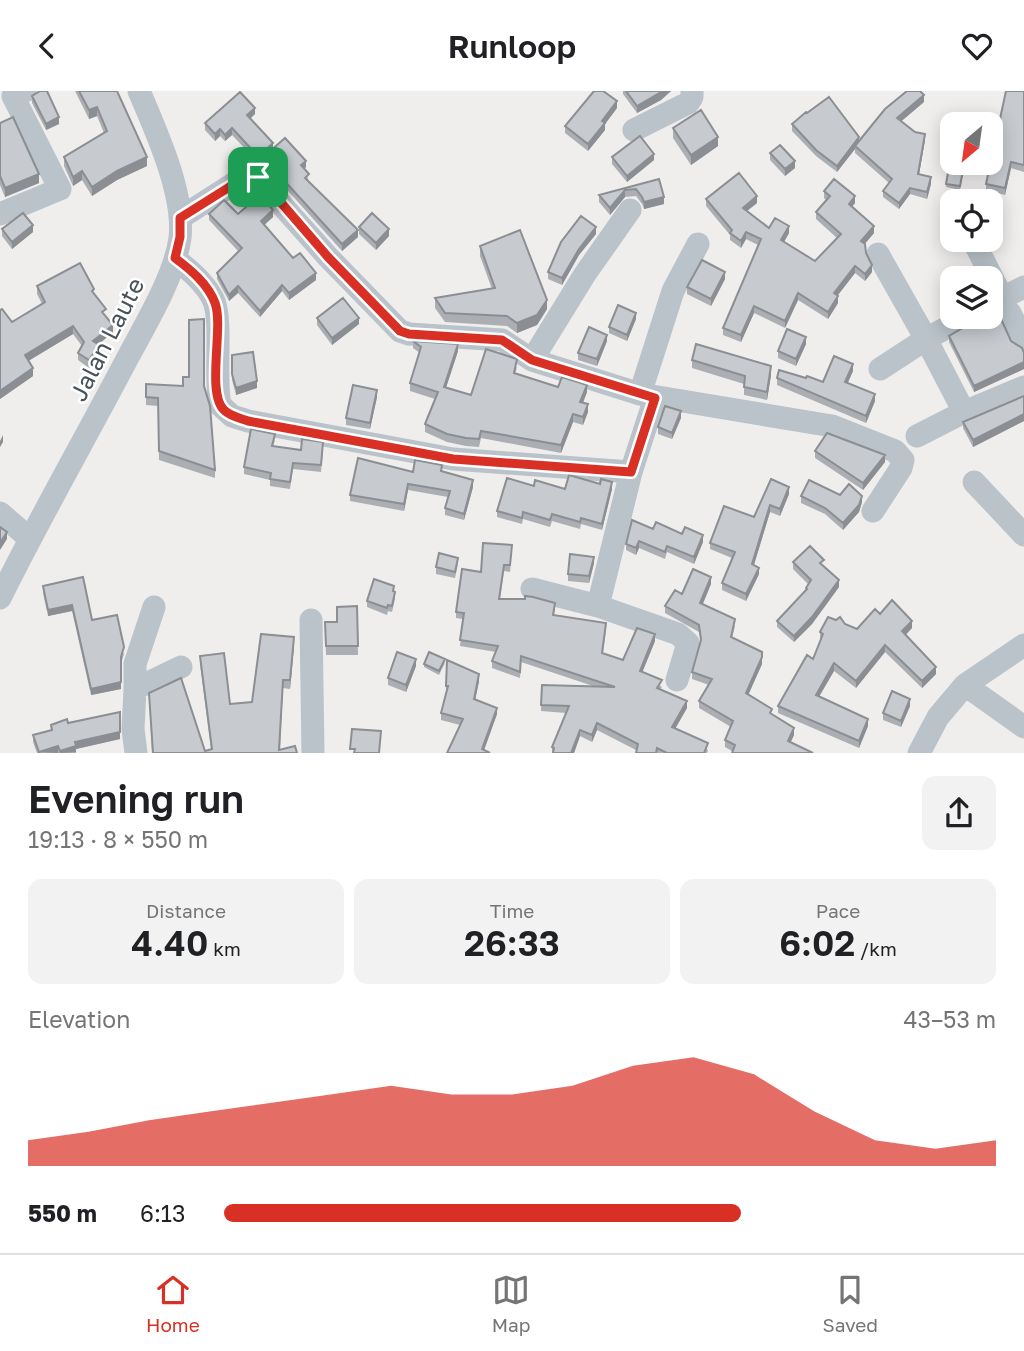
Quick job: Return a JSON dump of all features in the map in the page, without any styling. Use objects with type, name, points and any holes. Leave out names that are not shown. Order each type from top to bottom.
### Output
[{"type":"street","name":"Jalan Laute","points":[[0,598],[29,538],[150,316],[175,258],[180,237],[180,218],[170,171],[139,91]]},
{"type":"street","points":[[634,130],[688,103],[692,91]]},
{"type":"street","points":[[0,214],[60,189],[13,96]]},
{"type":"street","points":[[180,218],[241,179],[250,174],[255,175],[328,257],[400,331],[409,334],[502,340],[532,360],[647,396],[832,426],[895,451],[903,460],[873,511]]},
{"type":"street","points":[[532,360],[585,274],[630,209]]},
{"type":"street","points":[[598,605],[673,291],[698,244]]},
{"type":"street","points":[[877,254],[964,412]]},
{"type":"street","points":[[175,258],[190,269],[214,301],[217,315],[218,398],[220,405],[232,416],[453,459],[631,472]]},
{"type":"street","points":[[1003,303],[1024,287]]},
{"type":"street","points":[[1003,308],[1024,341]]},
{"type":"street","points":[[880,369],[945,329]]},
{"type":"street","points":[[917,436],[964,412],[1024,387]]},
{"type":"street","points":[[974,482],[1024,535]]},
{"type":"street","points":[[0,513],[29,538]]},
{"type":"street","points":[[532,589],[598,605],[678,633],[688,643],[677,680]]},
{"type":"street","points":[[136,753],[133,729],[135,664],[154,607]]},
{"type":"street","points":[[311,621],[313,753]]},
{"type":"street","points":[[919,753],[938,717],[965,685],[1024,645]]},
{"type":"street","points":[[135,689],[181,667]]},
{"type":"street","points":[[965,685],[1024,727]]},
{"type":"building","points":[[40,91],[47,91],[59,117],[46,124],[32,96]]},
{"type":"building","points":[[79,91],[117,91],[147,157],[92,187],[82,171],[73,177],[64,157],[107,131],[97,107],[89,110]]},
{"type":"building","points":[[594,91],[603,91],[617,101],[602,121],[605,123],[588,144],[565,126]]},
{"type":"building","points":[[626,91],[663,91],[637,106]]},
{"type":"building","points":[[907,91],[920,91],[924,95],[897,118],[915,132],[925,134],[918,174],[931,177],[927,192],[910,188],[899,203],[883,191],[892,179],[855,146],[885,109]]},
{"type":"building","points":[[1006,91],[1024,91],[1024,165],[1011,162],[1005,188],[986,184],[988,175],[1003,175],[1001,112]]},
{"type":"building","points":[[240,92],[255,108],[247,115],[273,143],[260,155],[232,128],[225,135],[220,129],[215,134],[205,123]]},
{"type":"building","points":[[829,97],[859,137],[837,166],[816,150],[792,124]]},
{"type":"building","points":[[701,110],[718,137],[691,155],[673,128]]},
{"type":"building","points":[[13,117],[39,174],[5,188],[0,176],[0,123]]},
{"type":"building","points":[[640,136],[654,154],[627,176],[612,157]]},
{"type":"building","points":[[285,138],[306,161],[301,165],[309,174],[305,178],[358,230],[342,244],[280,176],[285,171],[268,153]]},
{"type":"building","points":[[780,145],[795,161],[785,169],[770,153]]},
{"type":"building","points":[[739,173],[757,196],[743,208],[769,228],[775,218],[789,226],[781,240],[815,261],[841,234],[816,212],[830,196],[824,191],[834,179],[855,196],[849,204],[874,226],[861,241],[865,244],[872,265],[865,274],[855,266],[834,293],[838,296],[828,312],[798,293],[785,321],[754,306],[741,335],[723,328],[761,239],[746,232],[741,241],[730,233],[732,230],[706,199]]},
{"type":"building","points":[[948,175],[962,175],[960,186],[946,184]]},
{"type":"building","points":[[659,179],[664,197],[644,202],[636,189],[625,190],[610,208],[599,195]]},
{"type":"building","points":[[260,195],[273,210],[261,221],[293,258],[300,253],[316,273],[289,293],[282,285],[260,311],[238,286],[229,295],[217,273],[242,248],[209,214],[224,200],[238,214]]},
{"type":"building","points":[[23,213],[33,225],[12,242],[2,229]]},
{"type":"building","points":[[372,213],[389,229],[376,243],[359,227]]},
{"type":"building","points":[[581,216],[596,227],[562,278],[548,272],[561,242]]},
{"type":"building","points":[[520,230],[547,300],[537,315],[517,323],[507,316],[445,313],[435,298],[495,288],[480,246]]},
{"type":"building","points":[[702,260],[725,272],[711,299],[687,287]]},
{"type":"building","points":[[80,263],[94,289],[92,291],[106,309],[102,312],[113,325],[93,341],[99,345],[89,360],[78,353],[84,342],[73,326],[25,355],[33,368],[0,391],[0,310],[2,309],[12,322],[45,302],[37,286]]},
{"type":"building","points":[[343,298],[359,318],[332,338],[317,318]]},
{"type":"building","points":[[618,305],[636,313],[627,335],[609,327]]},
{"type":"building","points":[[204,319],[204,386],[210,406],[215,470],[159,451],[158,398],[146,397],[146,384],[183,386],[183,377],[189,377],[189,320]]},
{"type":"building","points":[[1003,323],[1011,341],[1022,348],[1024,362],[974,386],[949,336],[961,329],[1003,329]]},
{"type":"building","points":[[589,327],[607,335],[597,359],[578,353]]},
{"type":"building","points":[[787,329],[806,337],[796,359],[778,351]]},
{"type":"building","points":[[413,341],[458,344],[444,387],[471,395],[486,349],[517,359],[514,373],[558,387],[562,377],[587,385],[580,402],[588,404],[583,417],[573,414],[561,445],[481,431],[479,439],[447,434],[425,424],[438,392],[410,383],[421,347]]},
{"type":"building","points":[[696,344],[771,366],[767,392],[744,387],[745,376],[692,360]]},
{"type":"building","points":[[253,352],[257,381],[236,388],[232,374],[232,355]]},
{"type":"building","points":[[834,356],[853,364],[845,382],[875,394],[866,416],[777,378],[779,370],[823,382]]},
{"type":"building","points":[[353,385],[377,390],[370,423],[346,418]]},
{"type":"building","points":[[1024,396],[1024,414],[973,440],[963,422]]},
{"type":"building","points":[[665,406],[681,411],[672,433],[658,427]]},
{"type":"building","points":[[251,429],[275,434],[272,446],[301,450],[302,439],[323,442],[321,465],[293,463],[290,482],[270,479],[271,473],[244,467]]},
{"type":"building","points":[[827,433],[885,455],[863,483],[815,451]]},
{"type":"building","points":[[358,458],[413,472],[415,460],[442,465],[441,471],[473,480],[464,514],[445,508],[450,491],[408,484],[404,504],[350,495]]},
{"type":"building","points":[[569,475],[600,484],[601,479],[612,482],[602,524],[581,518],[580,522],[552,514],[550,520],[523,512],[522,518],[497,511],[507,478],[534,486],[535,480],[565,489]]},
{"type":"building","points":[[771,479],[789,487],[780,509],[770,505],[752,564],[759,568],[746,594],[722,583],[735,552],[710,543],[724,506],[754,517]]},
{"type":"building","points":[[809,480],[840,495],[849,484],[862,496],[859,505],[843,523],[825,508],[801,496]]},
{"type":"building","points":[[632,520],[653,529],[656,522],[682,534],[685,527],[703,535],[694,557],[667,546],[665,552],[639,541],[636,548],[626,544]]},
{"type":"building","points":[[0,527],[7,532],[0,543]]},
{"type":"building","points":[[483,543],[512,545],[510,565],[504,565],[499,599],[533,597],[555,603],[553,615],[606,623],[602,653],[623,660],[637,628],[655,634],[640,671],[662,680],[657,688],[687,701],[672,727],[708,743],[704,753],[667,753],[657,748],[656,753],[636,753],[638,744],[597,723],[592,735],[580,730],[571,753],[553,753],[552,747],[569,706],[541,705],[542,685],[615,687],[521,656],[520,672],[492,661],[498,646],[460,640],[464,613],[456,612],[462,569],[481,572]]},
{"type":"building","points":[[810,546],[824,560],[820,563],[839,580],[812,617],[794,636],[777,621],[807,589],[811,580],[793,562]]},
{"type":"building","points":[[439,553],[458,558],[455,572],[436,567]]},
{"type":"building","points":[[570,554],[594,557],[589,576],[568,574]]},
{"type":"building","points":[[693,569],[711,577],[700,603],[735,619],[731,637],[762,652],[746,693],[772,709],[770,713],[794,728],[788,741],[813,753],[732,753],[735,745],[725,740],[733,721],[699,701],[712,679],[692,672],[701,640],[699,625],[665,606],[675,590],[682,594]]},
{"type":"building","points":[[83,577],[92,620],[117,615],[124,647],[121,657],[121,682],[91,689],[72,605],[48,610],[43,586]]},
{"type":"building","points":[[374,579],[394,586],[392,606],[388,605],[387,608],[367,601]]},
{"type":"building","points":[[892,600],[912,621],[902,631],[936,667],[922,681],[885,645],[856,681],[834,663],[816,695],[868,719],[859,741],[778,706],[807,655],[813,659],[823,634],[820,632],[828,617],[836,620],[840,617],[845,624],[857,629],[875,609],[880,614]]},
{"type":"building","points":[[357,606],[358,646],[326,646],[325,622],[337,622],[337,607]]},
{"type":"building","points":[[261,634],[294,637],[290,680],[283,680],[279,750],[295,746],[297,753],[153,753],[149,693],[181,678],[205,751],[212,749],[200,656],[224,653],[230,704],[252,702]]},
{"type":"building","points":[[397,652],[416,659],[406,685],[388,678]]},
{"type":"building","points":[[429,652],[445,659],[439,671],[424,664]]},
{"type":"building","points":[[447,660],[479,674],[474,699],[497,708],[482,749],[490,753],[447,753],[463,719],[441,713],[448,686]]},
{"type":"building","points":[[892,691],[910,699],[901,721],[883,713]]},
{"type":"building","points":[[120,712],[120,732],[75,742],[76,746],[60,751],[58,746],[39,752],[33,735],[52,730],[51,725],[67,719],[68,723]]},
{"type":"building","points":[[352,729],[381,731],[379,753],[354,753],[355,749],[350,749]]},
{"type":"route","points":[[250,174],[258,177],[328,257],[400,331],[409,334],[502,340],[532,360],[655,398],[631,472],[453,459],[248,421],[232,416],[224,410],[220,405],[216,373],[216,308],[207,288],[190,269],[175,258],[180,237],[180,218],[250,174]]}]
